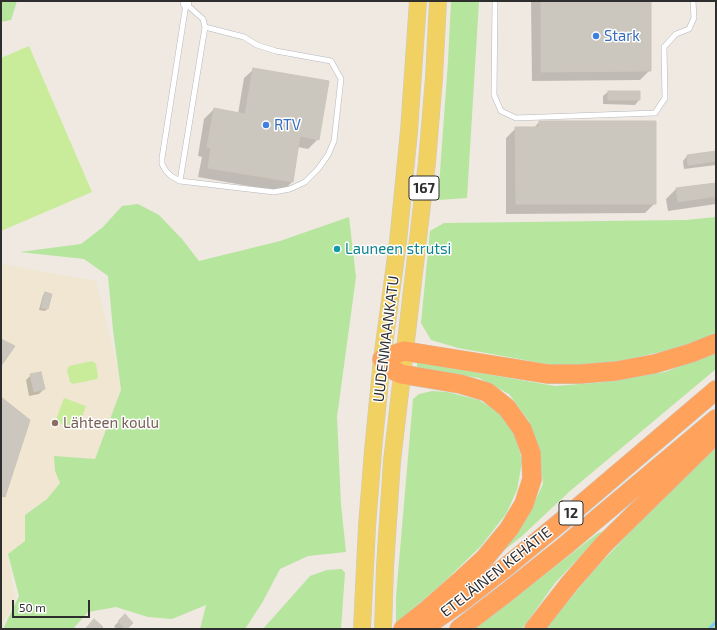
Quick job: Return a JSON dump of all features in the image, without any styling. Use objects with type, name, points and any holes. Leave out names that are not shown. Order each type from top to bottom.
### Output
[{"type":"highway","points":[[403,629],[427,610],[485,558],[509,530],[524,504],[532,479],[531,453],[522,429],[507,408],[487,392],[460,384],[402,374],[391,369],[382,359],[404,351],[548,374],[580,374],[616,371],[654,364],[691,353],[716,343]]},
{"type":"highway","name":"ETELÄINEN KEHÄTIE","points":[[422,629],[461,602],[512,562],[716,390]]},
{"type":"highway","name":"ETELÄINEN KEHÄTIE","points":[[459,629],[506,594],[566,545],[716,419]]},
{"type":"highway","points":[[534,629],[570,583],[604,544],[716,434]]},
{"type":"main road","name":"UUDENMAANKATU","points":[[362,624],[372,466],[382,359],[398,242],[409,131],[418,1]]},
{"type":"main road","name":"UUDENMAANKATU","points":[[383,629],[383,606],[392,468],[404,351],[424,186],[434,78],[438,1]]},
{"type":"lane","points":[[495,1],[494,95],[501,111],[516,118],[656,113],[665,98],[664,47],[676,34],[689,29],[694,18],[693,1]]},
{"type":"lane","points":[[186,3],[162,158],[162,164],[166,171],[180,181],[274,192],[290,189],[305,182],[318,169],[328,155],[334,141],[341,79],[331,62],[263,47],[244,37],[205,27]]},
{"type":"lane","points":[[180,181],[205,27],[203,19],[186,3]]},
{"type":"shaded area","name":"Lähteen koulu","points":[[1,264],[96,281],[115,356],[121,390],[95,459],[55,471],[60,483],[47,499],[25,515],[25,541],[8,555],[15,598],[1,629]]},
{"type":"green space","points":[[1,1],[17,1],[11,20],[1,22]]},
{"type":"green space","points":[[451,1],[479,1],[467,198],[438,200],[448,61]]},
{"type":"green space","points":[[29,46],[92,192],[1,231],[1,58]]},
{"type":"green space","points":[[138,204],[159,215],[182,239],[199,261],[280,241],[349,217],[356,277],[337,417],[341,504],[346,552],[308,556],[280,569],[262,603],[245,629],[200,629],[206,605],[172,619],[148,617],[116,607],[88,612],[73,629],[3,629],[19,596],[8,554],[25,541],[25,515],[47,499],[60,483],[55,471],[54,456],[95,459],[121,390],[108,276],[84,259],[20,252],[81,244],[103,227],[122,206]]},
{"type":"green space","points":[[716,217],[716,332],[690,345],[621,361],[564,367],[458,348],[431,340],[421,323],[430,231],[444,223],[686,220]]},
{"type":"green space","points":[[716,353],[716,369],[570,491],[522,536],[496,557],[527,518],[543,484],[540,457],[529,421],[509,394],[479,378],[417,368],[417,362],[555,386],[605,382],[665,372]]},
{"type":"green space","points":[[92,361],[96,364],[97,379],[73,384],[70,382],[67,370],[69,366]]},
{"type":"green space","points":[[432,391],[447,392],[479,400],[501,414],[517,437],[522,462],[517,490],[506,514],[481,546],[443,583],[396,623],[396,597],[413,399],[419,394]]},
{"type":"green space","points":[[64,398],[86,406],[78,429],[55,422]]},
{"type":"green space","points":[[716,445],[716,629],[545,629],[594,570]]},
{"type":"green space","points":[[604,531],[555,583],[522,629],[475,629],[598,533]]},
{"type":"green space","points":[[342,569],[345,573],[341,629],[263,629],[310,576],[327,570]]},
{"type":"building","name":"Stark","points":[[541,1],[651,1],[651,71],[541,72]]},
{"type":"building","name":"RTV","points":[[253,68],[329,81],[319,140],[300,136],[293,182],[208,168],[211,148],[207,147],[214,108],[245,114]]},
{"type":"building","points":[[608,91],[640,91],[640,100],[608,100]]},
{"type":"building","points":[[539,121],[656,121],[656,204],[516,204],[515,127],[539,127]]},
{"type":"building","points":[[716,151],[716,161],[688,165],[687,155]]},
{"type":"building","points":[[716,183],[716,196],[678,202],[676,188]]},
{"type":"building","points":[[45,292],[52,294],[48,309],[41,308]]},
{"type":"building","points":[[1,339],[15,346],[1,366]]},
{"type":"building","points":[[41,372],[45,389],[34,392],[30,374]]},
{"type":"building","points":[[1,397],[30,420],[5,497],[1,496]]},
{"type":"building","points":[[125,614],[133,623],[127,629],[125,629],[118,621]]},
{"type":"building","points":[[94,619],[103,627],[101,629],[85,629]]},
{"type":"waterway","points":[[709,629],[716,622]]},
{"type":"place","name":"Stark","points":[[596,36]]},
{"type":"place","name":"RTV","points":[[266,125]]},
{"type":"place","name":"Launeen strutsi","points":[[337,249]]},
{"type":"place","name":"Lähteen koulu","points":[[55,423]]}]
